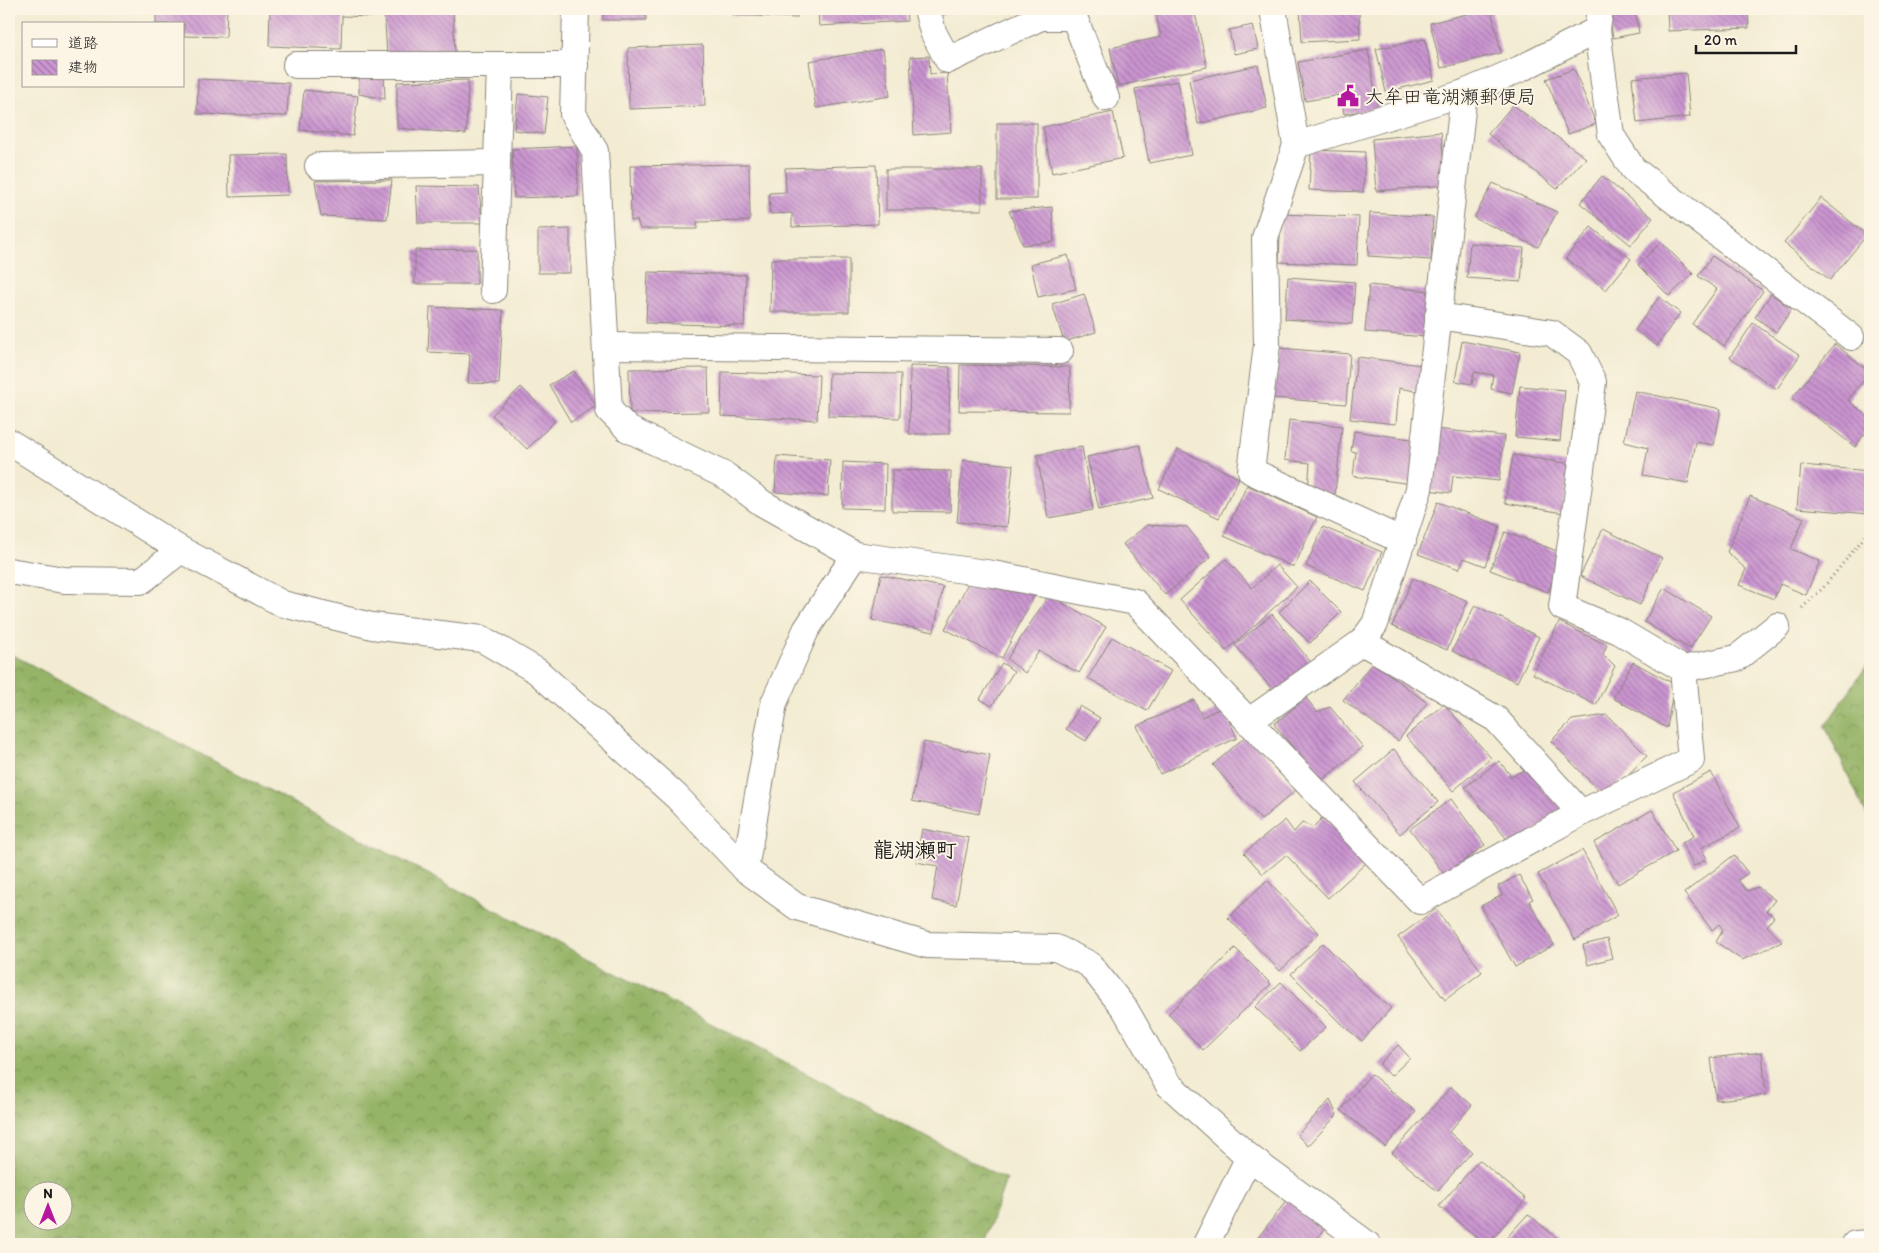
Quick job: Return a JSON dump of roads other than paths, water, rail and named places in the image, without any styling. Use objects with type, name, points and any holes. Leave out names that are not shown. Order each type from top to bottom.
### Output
[{"type":"street","points":[[576,9],[574,114],[595,151],[609,410],[628,429],[726,476],[762,503],[855,555],[993,574],[1135,602],[1420,901],[1581,813],[1691,760],[1683,670]]},
{"type":"street","points":[[927,9],[933,32],[948,60],[1041,17],[1075,13],[1106,98]]},
{"type":"street","points":[[1273,9],[1296,145],[1265,238],[1267,345],[1251,471],[1404,541]]},
{"type":"street","points":[[1296,145],[1464,93],[1520,69],[1598,19],[1611,135],[1633,169],[1851,337]]},
{"type":"street","points":[[296,66],[575,66]]},
{"type":"street","points":[[493,290],[500,66]]},
{"type":"street","points":[[1248,722],[1362,642],[1376,624],[1419,489],[1464,93]]},
{"type":"street","points":[[318,166],[497,164]]},
{"type":"street","points":[[1438,316],[1552,333],[1579,353],[1593,382],[1562,607],[1619,631],[1683,670],[1737,658],[1777,626]]},
{"type":"street","points":[[606,346],[1060,351]]},
{"type":"street","points":[[9,442],[181,550],[283,604],[372,626],[482,639],[537,671],[677,797],[745,869],[797,908],[927,945],[1056,948],[1089,964],[1125,1009],[1168,1084],[1249,1157],[1367,1244]]},
{"type":"street","points":[[9,571],[64,580],[141,581],[181,550]]},
{"type":"street","points":[[745,869],[774,703],[806,630],[855,555]]},
{"type":"street","points":[[1362,642],[1496,719],[1581,813]]},
{"type":"street","points":[[1206,1244],[1249,1157]]},
{"type":"street","points":[[1855,1244],[1870,1243]]},
{"type":"place","name":"大牟田竜湖瀬郵便局","points":[[1348,96]]},
{"type":"district","name":"龍湖瀬町","points":[[915,850]]}]
